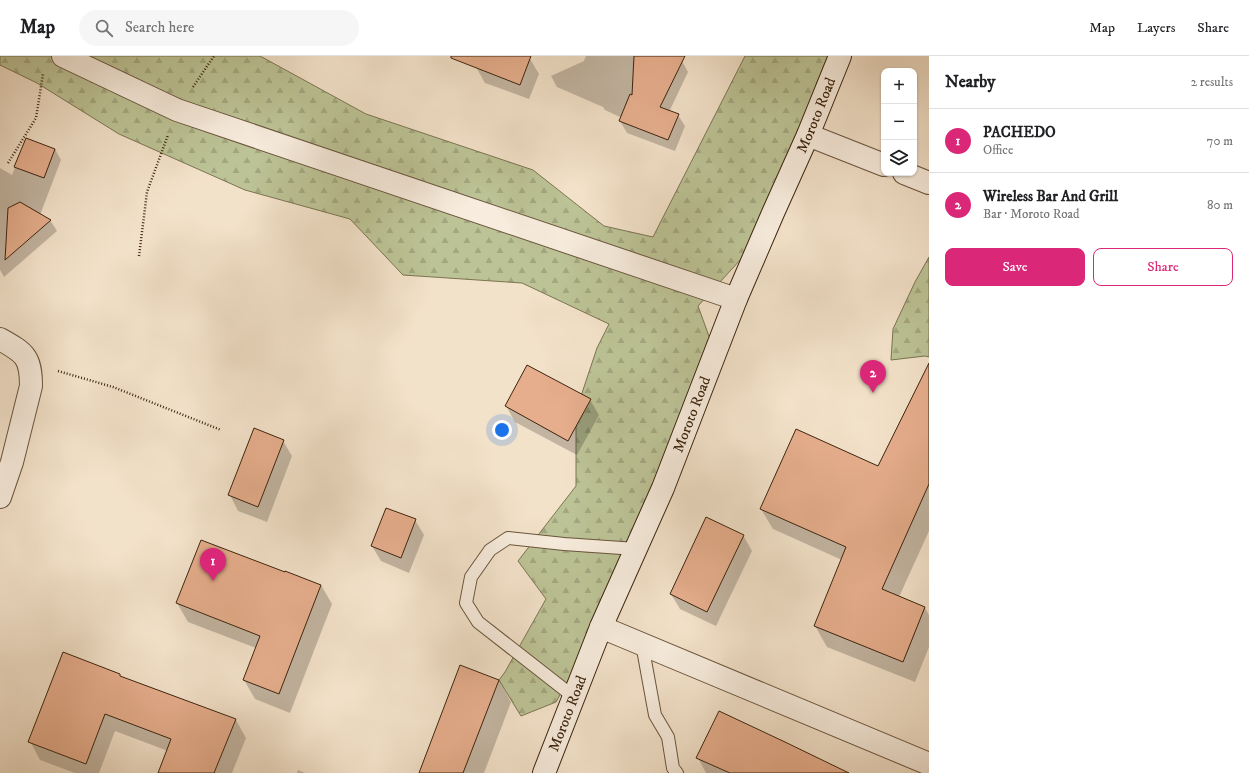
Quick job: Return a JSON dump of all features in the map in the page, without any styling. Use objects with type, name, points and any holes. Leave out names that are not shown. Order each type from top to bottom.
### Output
[{"type":"street","points":[[63,56],[177,110],[736,299]]},
{"type":"street","name":"Moroto Road","points":[[544,773],[601,627],[663,488],[736,299],[808,135],[840,56]]},
{"type":"street","points":[[808,135],[881,164]]},
{"type":"street","points":[[912,176],[929,183]]},
{"type":"street","points":[[0,339],[13,346],[22,354],[29,362],[31,373],[31,386],[12,462],[0,496]]},
{"type":"street","points":[[601,627],[929,764]]},
{"type":"lane","points":[[574,698],[478,622],[466,603],[471,577],[490,550],[508,538],[636,549]]},
{"type":"lane","points":[[642,644],[655,715],[668,736],[673,768],[677,773]]},
{"type":"path","points":[[139,256],[147,192],[177,110],[214,56]]},
{"type":"path","points":[[8,163],[36,118],[44,72]]},
{"type":"path","points":[[29,362],[113,387],[221,430]]},
{"type":"green space","points":[[0,56],[260,56],[366,114],[533,170],[604,226],[653,237],[745,56],[844,56],[752,247],[698,306],[710,339],[671,455],[580,659],[556,702],[521,716],[499,680],[546,599],[518,561],[576,486],[576,411],[597,348],[609,324],[522,283],[403,275],[350,219],[245,190],[119,134],[37,83],[0,65]]},
{"type":"green space","points":[[929,257],[929,357],[925,356],[891,360],[893,329],[915,282]]},
{"type":"building","points":[[451,56],[531,56],[520,85],[451,58]]},
{"type":"building","points":[[634,56],[685,56],[660,107],[679,114],[668,140],[619,121],[630,94],[632,95]]},
{"type":"building","points":[[26,138],[55,149],[44,178],[14,167]]},
{"type":"building","points":[[20,202],[51,220],[5,260],[8,208]]},
{"type":"building","points":[[929,363],[929,484],[882,589],[925,607],[903,662],[814,626],[846,547],[760,509],[796,429],[878,466]]},
{"type":"building","points":[[527,365],[591,399],[568,441],[505,406]]},
{"type":"building","points":[[254,428],[284,440],[258,507],[228,495]]},
{"type":"building","points":[[386,508],[416,519],[401,558],[371,546]]},
{"type":"building","points":[[706,517],[744,535],[707,612],[670,594]]},
{"type":"building","points":[[201,540],[321,585],[279,694],[243,680],[260,636],[176,603]]},
{"type":"building","points":[[63,652],[120,674],[120,676],[236,719],[214,773],[158,773],[171,739],[105,714],[86,764],[28,742]]},
{"type":"building","points":[[460,665],[499,680],[463,773],[419,773]]},
{"type":"building","points":[[719,711],[849,773],[730,773],[696,758]]},
{"type":"place","name":"Wireless Bar And Grill","points":[[873,393]]},
{"type":"place","name":"PACHEDO","points":[[213,581]]}]
